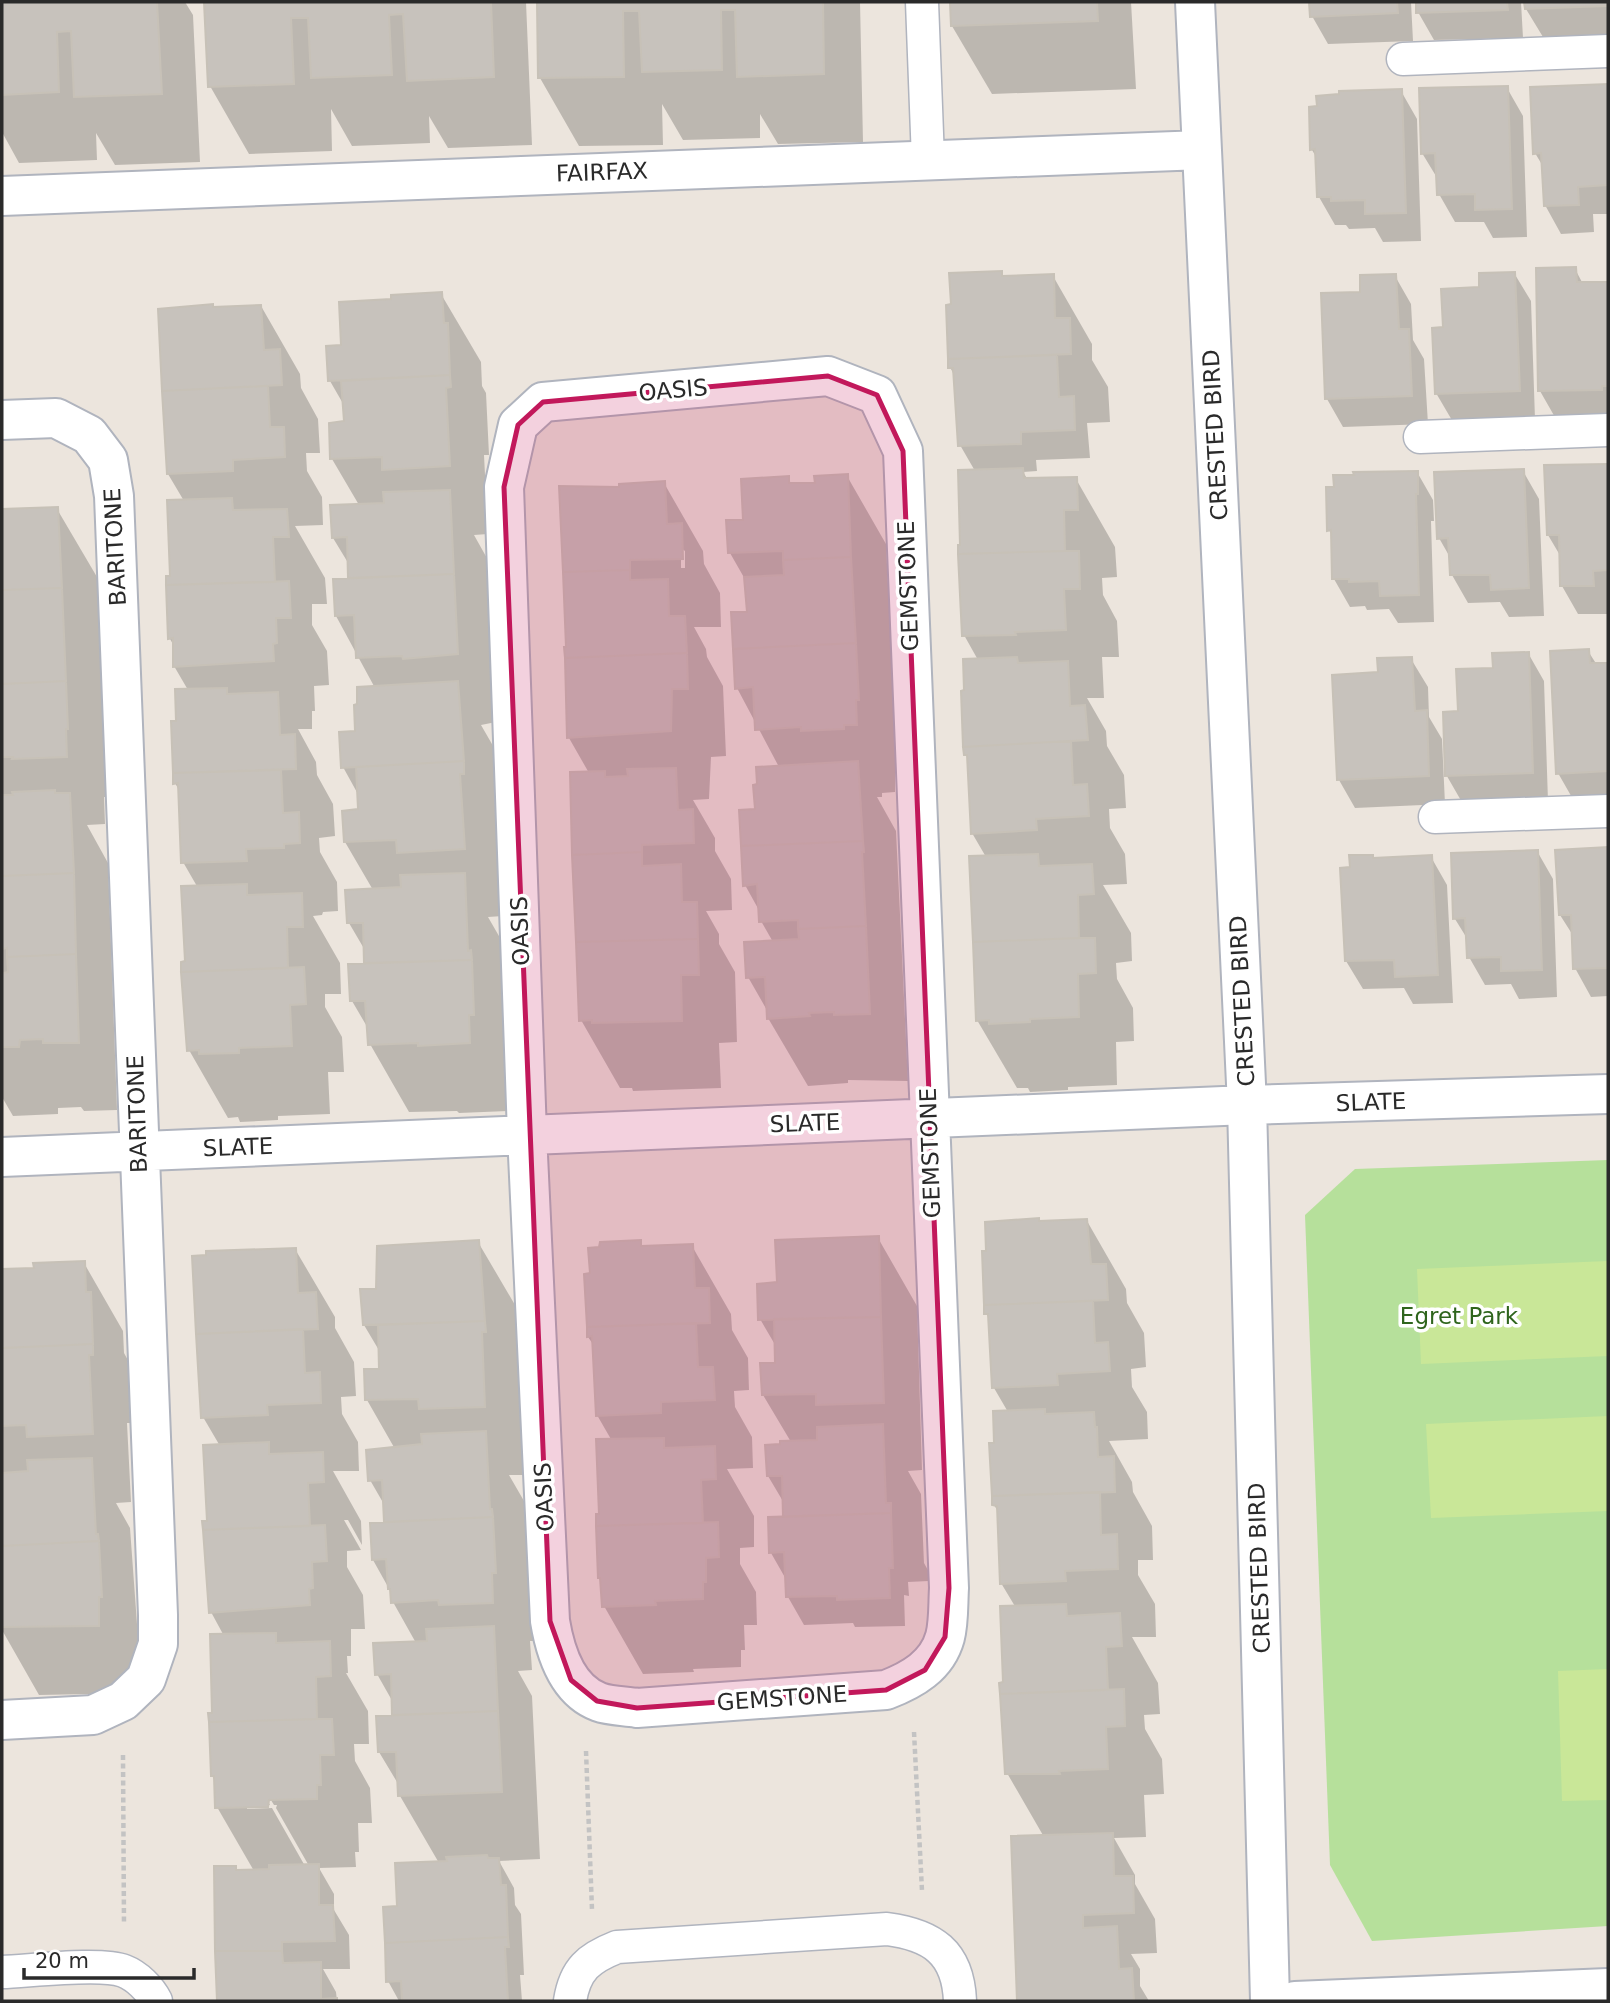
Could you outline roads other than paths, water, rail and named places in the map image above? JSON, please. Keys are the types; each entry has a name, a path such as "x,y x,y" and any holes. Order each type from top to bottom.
{"street":[{"name":"CRESTED BIRD","path":"1195,2 1247,1105 1270,2001"},
{"name":"FAIRFAX","path":"2,195 1202,150"},
{"name":"GEMSTONE","path":"637,1709 887,1690 925,1670 945,1637 949,1588 903,451 877,395 828,376"},
{"name":"OASIS","path":"637,1709 597,1702 571,1680 554,1643 550,1621 527,1134 505,487 518,425 543,402 828,376"},
{"name":"BARITONE","path":"2,420 56,418 89,435 108,460 114,496 158,1644 146,1679 123,1702 93,1715 2,1720"},
{"name":"SLATE","path":"2,1157 1247,1105 1608,1094"},
{"path":"1295,2001 1608,1988"}],"lane":[{"path":"922,2 928,160"},
{"path":"1403,59 1608,51"},
{"path":"1420,437 1608,430"},
{"path":"1435,817 1608,811"},
{"path":"570,2001 583,1967 594,1956 617,1947 887,1929 925,1937 938,1945 949,1958 960,2001"},
{"path":"2,1972 102,1967 124,1971 144,1984 156,2001"}],"park label":[{"name":"Egret Park","path":"1459,1316"}]}
